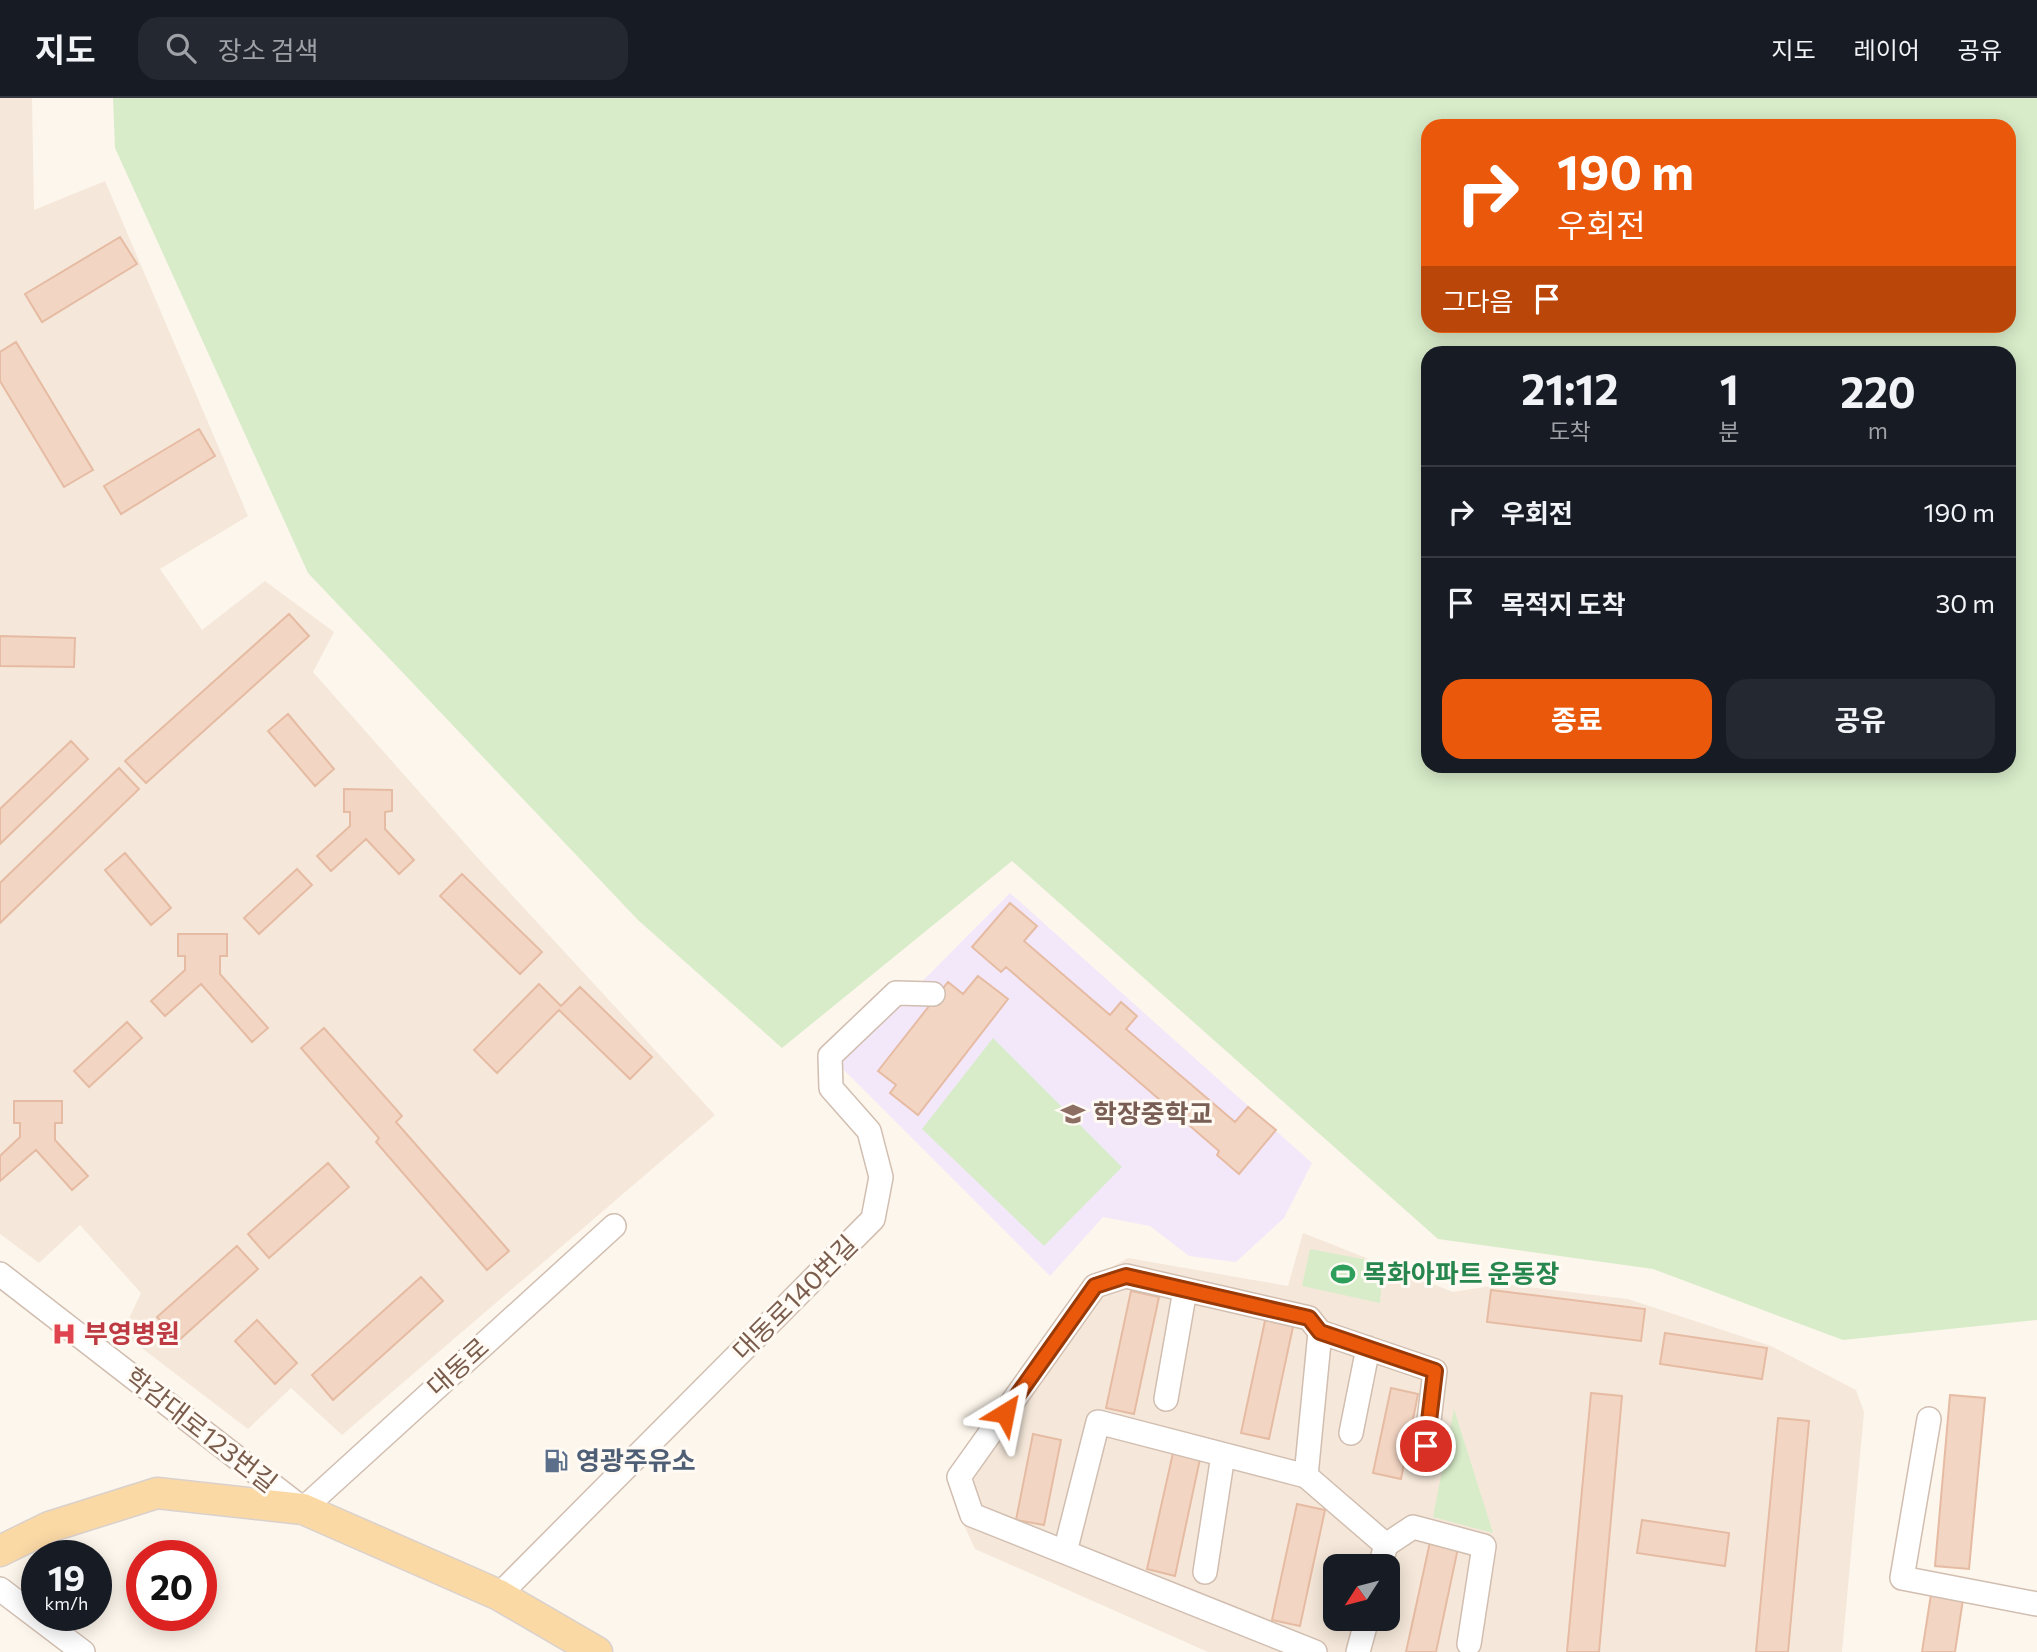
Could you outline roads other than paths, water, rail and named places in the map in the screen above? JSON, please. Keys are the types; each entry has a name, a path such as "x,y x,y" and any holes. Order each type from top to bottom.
{"main road":[{"path":"0,1551 49,1527 157,1493 303,1509 499,1595 597,1652"}],"street":[{"name":"대동로140번길","path":"499,1595 873,1219 881,1177 869,1131 831,1088 830,1056 896,993 933,994"},
{"name":"대동로","path":"303,1509 614,1226"},
{"name":"학감대로123번길","path":"0,1274 303,1509"},
{"path":"1315,1652 972,1515 959,1477 1095,1286 1126,1276 1309,1318 1320,1332 1435,1371 1426,1446"},
{"path":"1166,1399 1185,1290"},
{"path":"1306,1476 1320,1332"},
{"path":"1351,1433 1368,1348"},
{"path":"1929,1419 1902,1578 2037,1604"},
{"path":"1065,1552 1098,1422 1306,1476 1381,1554"},
{"path":"1205,1573 1223,1455"},
{"path":"1385,1554 1413,1527 1484,1546 1469,1644"},
{"path":"0,1589 83,1652"},
{"path":"1359,1652 1364,1631"}],"place":[{"name":"학장중학교","path":"1073,1114"},
{"name":"목화아파트 운동장","path":"1343,1274"},
{"name":"부영병원","path":"64,1334"},
{"name":"영광주유소","path":"556,1461"}]}
